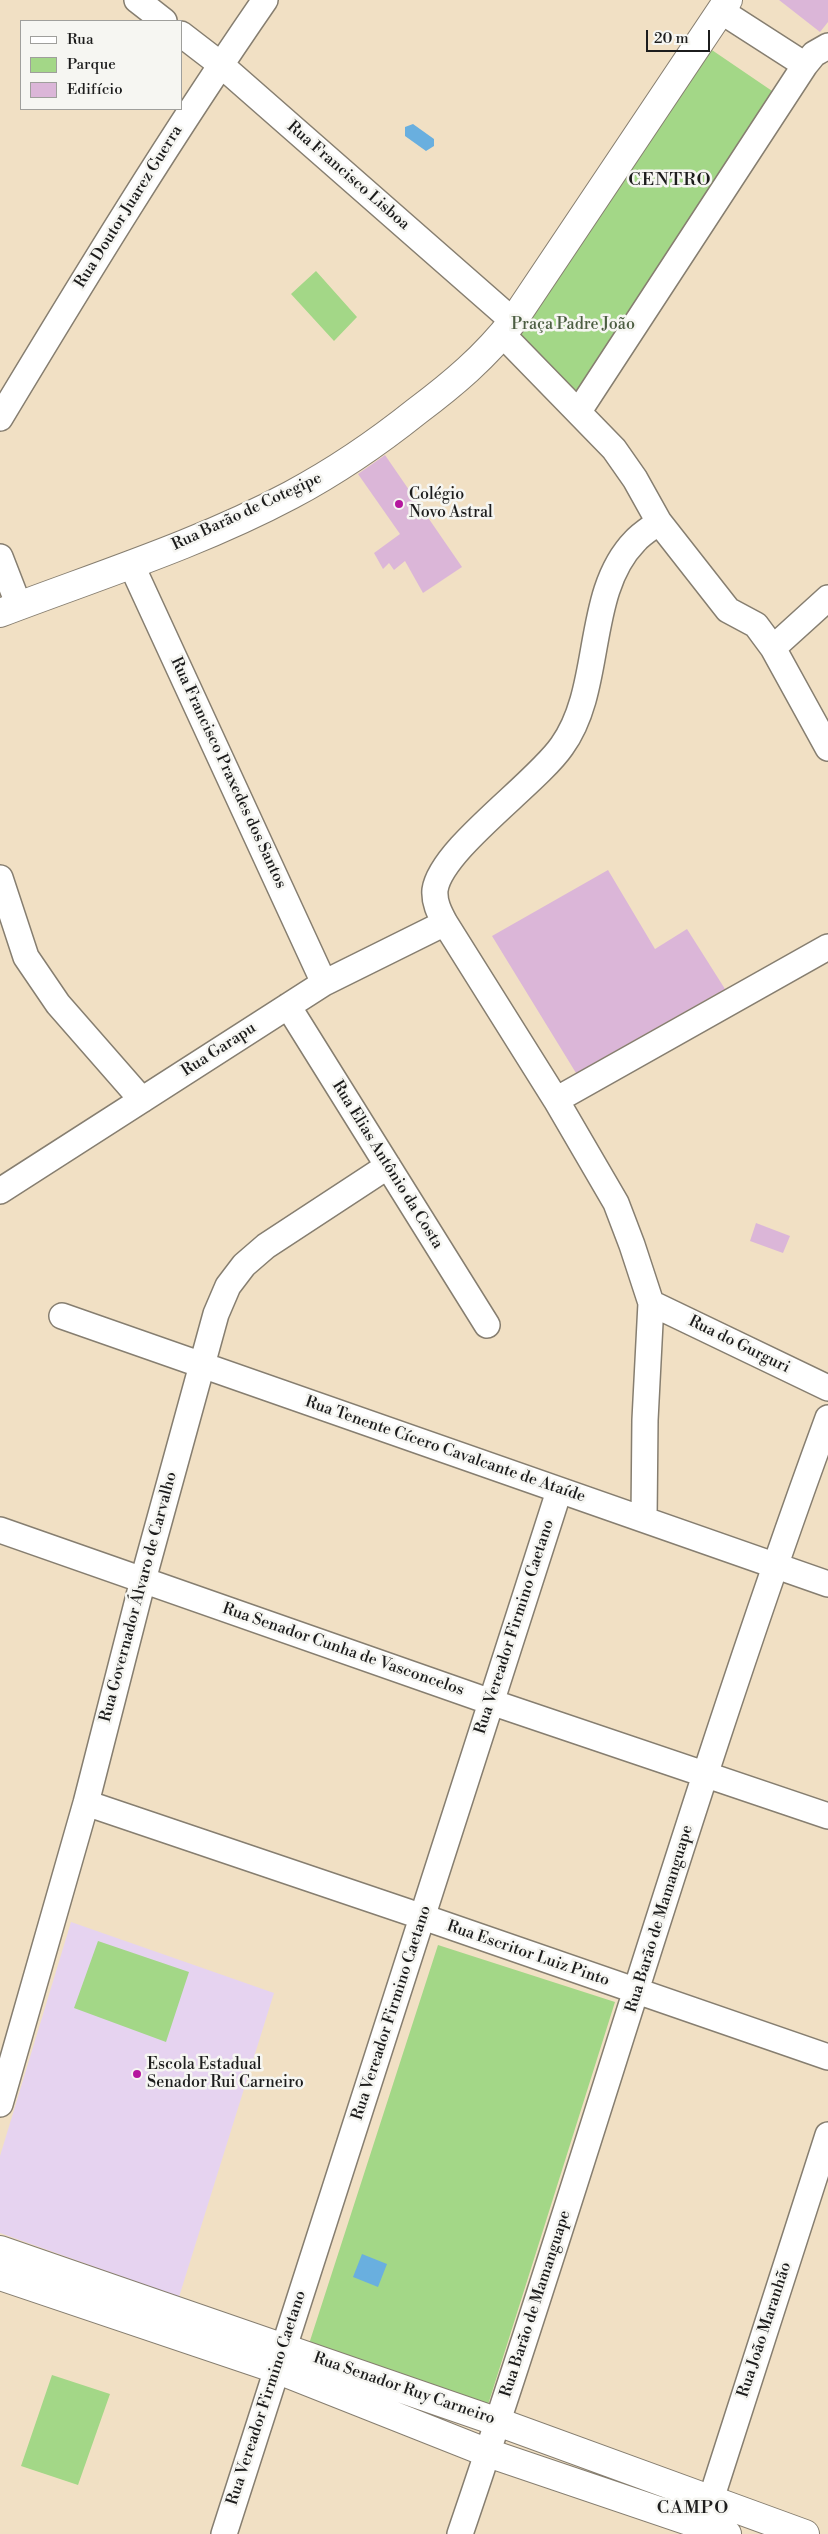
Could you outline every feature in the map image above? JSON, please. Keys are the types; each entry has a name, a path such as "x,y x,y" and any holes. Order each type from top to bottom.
{"street":[{"path":"137,0 163,20"},
{"name":"Rua Doutor Juarez Guerra","path":"0,418 103,246 220,64 265,0"},
{"path":"725,5 805,65"},
{"name":"Rua Barão de Cotegipe","path":"10,609 131,564 226,525 290,495 381,440 466,374 508,328 725,5"},
{"name":"Rua Francisco Lisboa","path":"182,35 220,64 508,328 578,412 614,450 635,479 659,522 728,610 756,625 773,648 828,748"},
{"path":"578,412 805,65 814,54 828,46"},
{"path":"644,1519 645,1420 651,1303 632,1245 616,1204 556,1100 445,923 436,899 436,889 447,866 476,832 550,764 566,741 578,717 585,694 612,577 635,540 659,522"},
{"path":"0,557 10,609"},
{"name":"Rua Francisco Praxedes dos Santos","path":"131,564 324,983"},
{"path":"773,648 828,598"},
{"path":"0,878 26,957 58,1004 142,1100"},
{"name":"Rua Garapu","path":"0,1192 324,983 445,923"},
{"path":"556,1100 828,947"},
{"name":"Rua Elias Antônio da Costa","path":"288,1006 487,1325"},
{"name":"Rua Governador Álvaro de Carvalho","path":"0,2104 86,1803 143,1580 216,1314 228,1286 244,1265 266,1246 388,1166"},
{"name":"Rua do Gurguri","path":"651,1303 828,1388"},
{"name":"Rua Tenente Cícero Cavalcante de Ataíde","path":"62,1316 828,1584"},
{"name":"Rua Barão de Mamanguape","path":"460,2534 498,2422 705,1773 774,1564 828,1418"},
{"name":"Rua Vereador Firmino Caetano","path":"224,2534 559,1491"},
{"name":"Rua Senador Cunha de Vasconcelos","path":"0,1530 491,1702 828,1816"},
{"name":"Rua Escritor Luiz Pinto","path":"86,1803 828,2057"},
{"name":"Rua João Maranhão","path":"710,2524 828,2135"},
{"name":"Rua Senador Ruy Carneiro","path":"0,2250 153,2315 280,2359 498,2422 710,2524"},
{"name":"Rua Senador Ruy Carneiro","path":"0,2276 153,2315"},
{"name":"Rua Senador Ruy Carneiro","path":"280,2359 488,2453 710,2524 805,2534"}],"shaded area":[{"name":"Escola Estadual Senador Rui Carneiro","path":"71,1922 274,1993 179,2297 0,2233 0,2156"}],"green space":[{"name":"Praça Padre João","path":"706,46 778,95 580,394 513,335"},
{"path":"316,271 357,317 334,341 291,294"},
{"path":"98,1941 189,1972 166,2042 74,2008"},
{"path":"438,1945 615,2002 487,2408 308,2347"},
{"path":"52,2375 110,2394 78,2485 21,2466"}],"water":[{"path":"413,124 434,139 434,146 426,151 405,136 405,127"},
{"path":"362,2254 387,2264 378,2287 353,2277"}],"building":[{"path":"779,0 828,0 828,22 820,32"},
{"name":"Colégio Novo Astral","path":"385,455 462,567 423,593 405,561 394,570 389,563 383,569 374,553 400,534 358,474"},
{"path":"608,870 655,949 687,929 725,989 576,1073 492,936"},
{"path":"756,1223 790,1236 783,1253 750,1241"}],"place":[{"name":"Colégio Novo Astral","path":"399,504"},
{"name":"Escola Estadual Senador Rui Carneiro","path":"137,2074"}],"district":[{"name":"CENTRO","path":"670,181"},
{"name":"CAMPO","path":"693,2509"}]}
